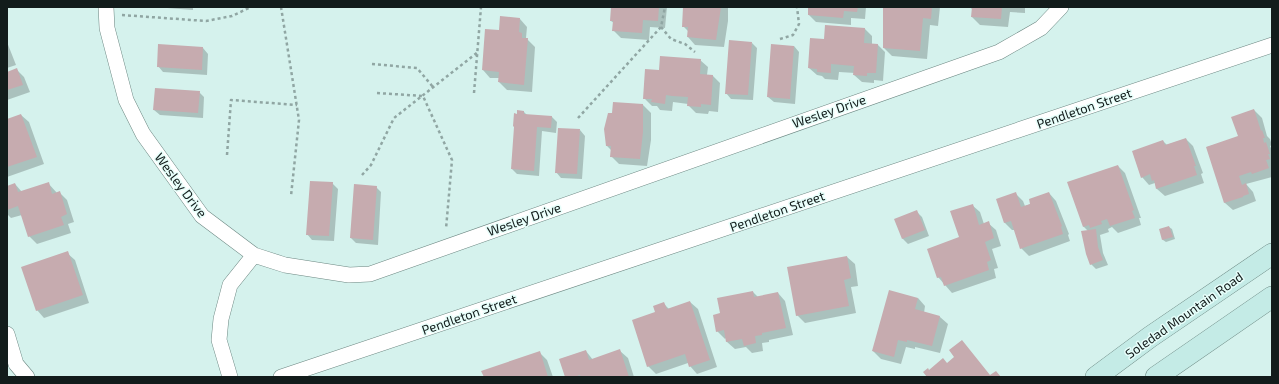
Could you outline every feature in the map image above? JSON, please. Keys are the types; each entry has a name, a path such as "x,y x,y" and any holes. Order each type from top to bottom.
{"main road":[{"name":"Soledad Mountain Road","path":"1096,377 1150,337 1272,254"},
{"path":"1156,377 1272,297"}],"street":[{"name":"Wesley Drive","path":"106,10 107,28 126,100 143,134 202,216 254,255 284,265 348,275 370,274 999,52 1040,28 1061,7"},
{"name":"Pendleton Street","path":"281,377 1272,45"},
{"path":"230,377 220,340 221,319 230,286 254,255"},
{"path":"7,334 11,358 27,377"}],"path":[{"path":"106,10 206,21 232,16 251,7"},
{"path":"281,7 299,120 291,196"},
{"path":"474,93 482,7"},
{"path":"578,118 662,27 665,7"},
{"path":"780,39 793,35 799,24 797,7"},
{"path":"662,27 671,39 685,44 695,52"},
{"path":"362,175 371,165 394,118 478,52"},
{"path":"372,64 417,68 433,87"},
{"path":"377,93 423,96"},
{"path":"423,96 452,160 444,247"},
{"path":"227,156 231,100 297,105"}],"building":[{"path":"611,7 659,7 658,21 643,20 642,33 612,31 613,21 610,21"},
{"path":"683,7 721,7 716,40 687,37 688,27 682,27"},
{"path":"808,7 858,7 857,12 844,11 843,18 808,15"},
{"path":"883,7 932,7 931,19 923,18 920,51 883,48"},
{"path":"972,7 1002,7 1001,19 971,17"},
{"path":"500,16 520,18 519,32 522,33 522,38 528,38 524,85 498,82 499,72 482,70 485,29 499,30"},
{"path":"825,25 865,28 864,43 878,44 876,73 867,73 867,76 853,75 854,66 831,64 831,73 817,72 817,69 808,68 810,38 824,39"},
{"path":"729,40 752,42 748,95 725,94"},
{"path":"158,44 203,47 202,70 157,67"},
{"path":"771,44 794,46 790,99 767,97"},
{"path":"660,56 701,59 700,74 713,75 711,105 701,104 701,107 687,106 688,97 666,95 665,104 651,102 652,99 643,99 645,69 659,70"},
{"path":"17,68 23,85 7,90 7,72"},
{"path":"155,88 200,91 198,113 153,110"},
{"path":"613,102 643,104 643,132 640,159 610,157 611,146 606,146 604,129 608,113 612,113"},
{"path":"1254,109 1261,131 1262,130 1265,138 1263,138 1264,143 1266,142 1270,154 1268,154 1270,159 1266,160 1269,168 1252,174 1251,172 1239,176 1242,185 1246,183 1249,194 1224,203 1206,147 1238,136 1231,117"},
{"path":"517,110 524,111 524,114 552,116 551,128 537,127 534,171 511,169 514,113 517,114"},
{"path":"21,114 37,157 7,167 7,119"},
{"path":"558,128 580,129 577,174 555,173"},
{"path":"1186,138 1196,166 1194,166 1197,175 1156,189 1154,180 1152,181 1150,174 1141,178 1132,151 1163,140 1165,145"},
{"path":"1118,165 1134,210 1132,211 1135,218 1110,226 1107,219 1101,221 1102,224 1090,228 1089,225 1083,227 1067,182"},
{"path":"310,181 333,182 329,236 306,235"},
{"path":"49,182 52,194 60,191 67,214 61,217 64,225 28,237 18,206 7,210 7,186 15,183 18,192"},
{"path":"354,184 377,186 373,240 350,238"},
{"path":"1016,192 1021,207 1030,204 1029,199 1049,192 1062,226 1063,234 1020,249 1011,221 1004,223 996,199"},
{"path":"973,204 979,225 989,221 994,238 985,242 991,260 987,262 989,270 944,286 941,277 937,278 927,249 959,237 950,211"},
{"path":"917,210 925,230 902,239 894,219"},
{"path":"1169,226 1173,237 1162,240 1159,229"},
{"path":"1096,229 1098,247 1103,260 1090,265 1081,231"},
{"path":"68,251 83,295 36,311 21,267"},
{"path":"847,256 851,278 844,280 849,306 796,316 787,267"},
{"path":"889,290 918,298 915,309 940,316 932,346 907,340 907,342 898,340 894,357 872,351"},
{"path":"753,291 754,297 778,292 786,328 755,336 756,343 744,346 742,339 726,342 724,330 716,332 713,315 720,313 717,298"},
{"path":"690,301 710,360 689,367 685,354 647,367 632,320 655,312 653,306 664,302 667,309"},
{"path":"962,340 990,375 996,371 1001,377 927,377 923,372 928,368 929,370 943,358 947,363 954,357 949,350"},
{"path":"620,349 629,377 581,377 580,375 565,377 559,359 586,350 589,360"},
{"path":"540,351 548,377 484,377 481,371"}]}
